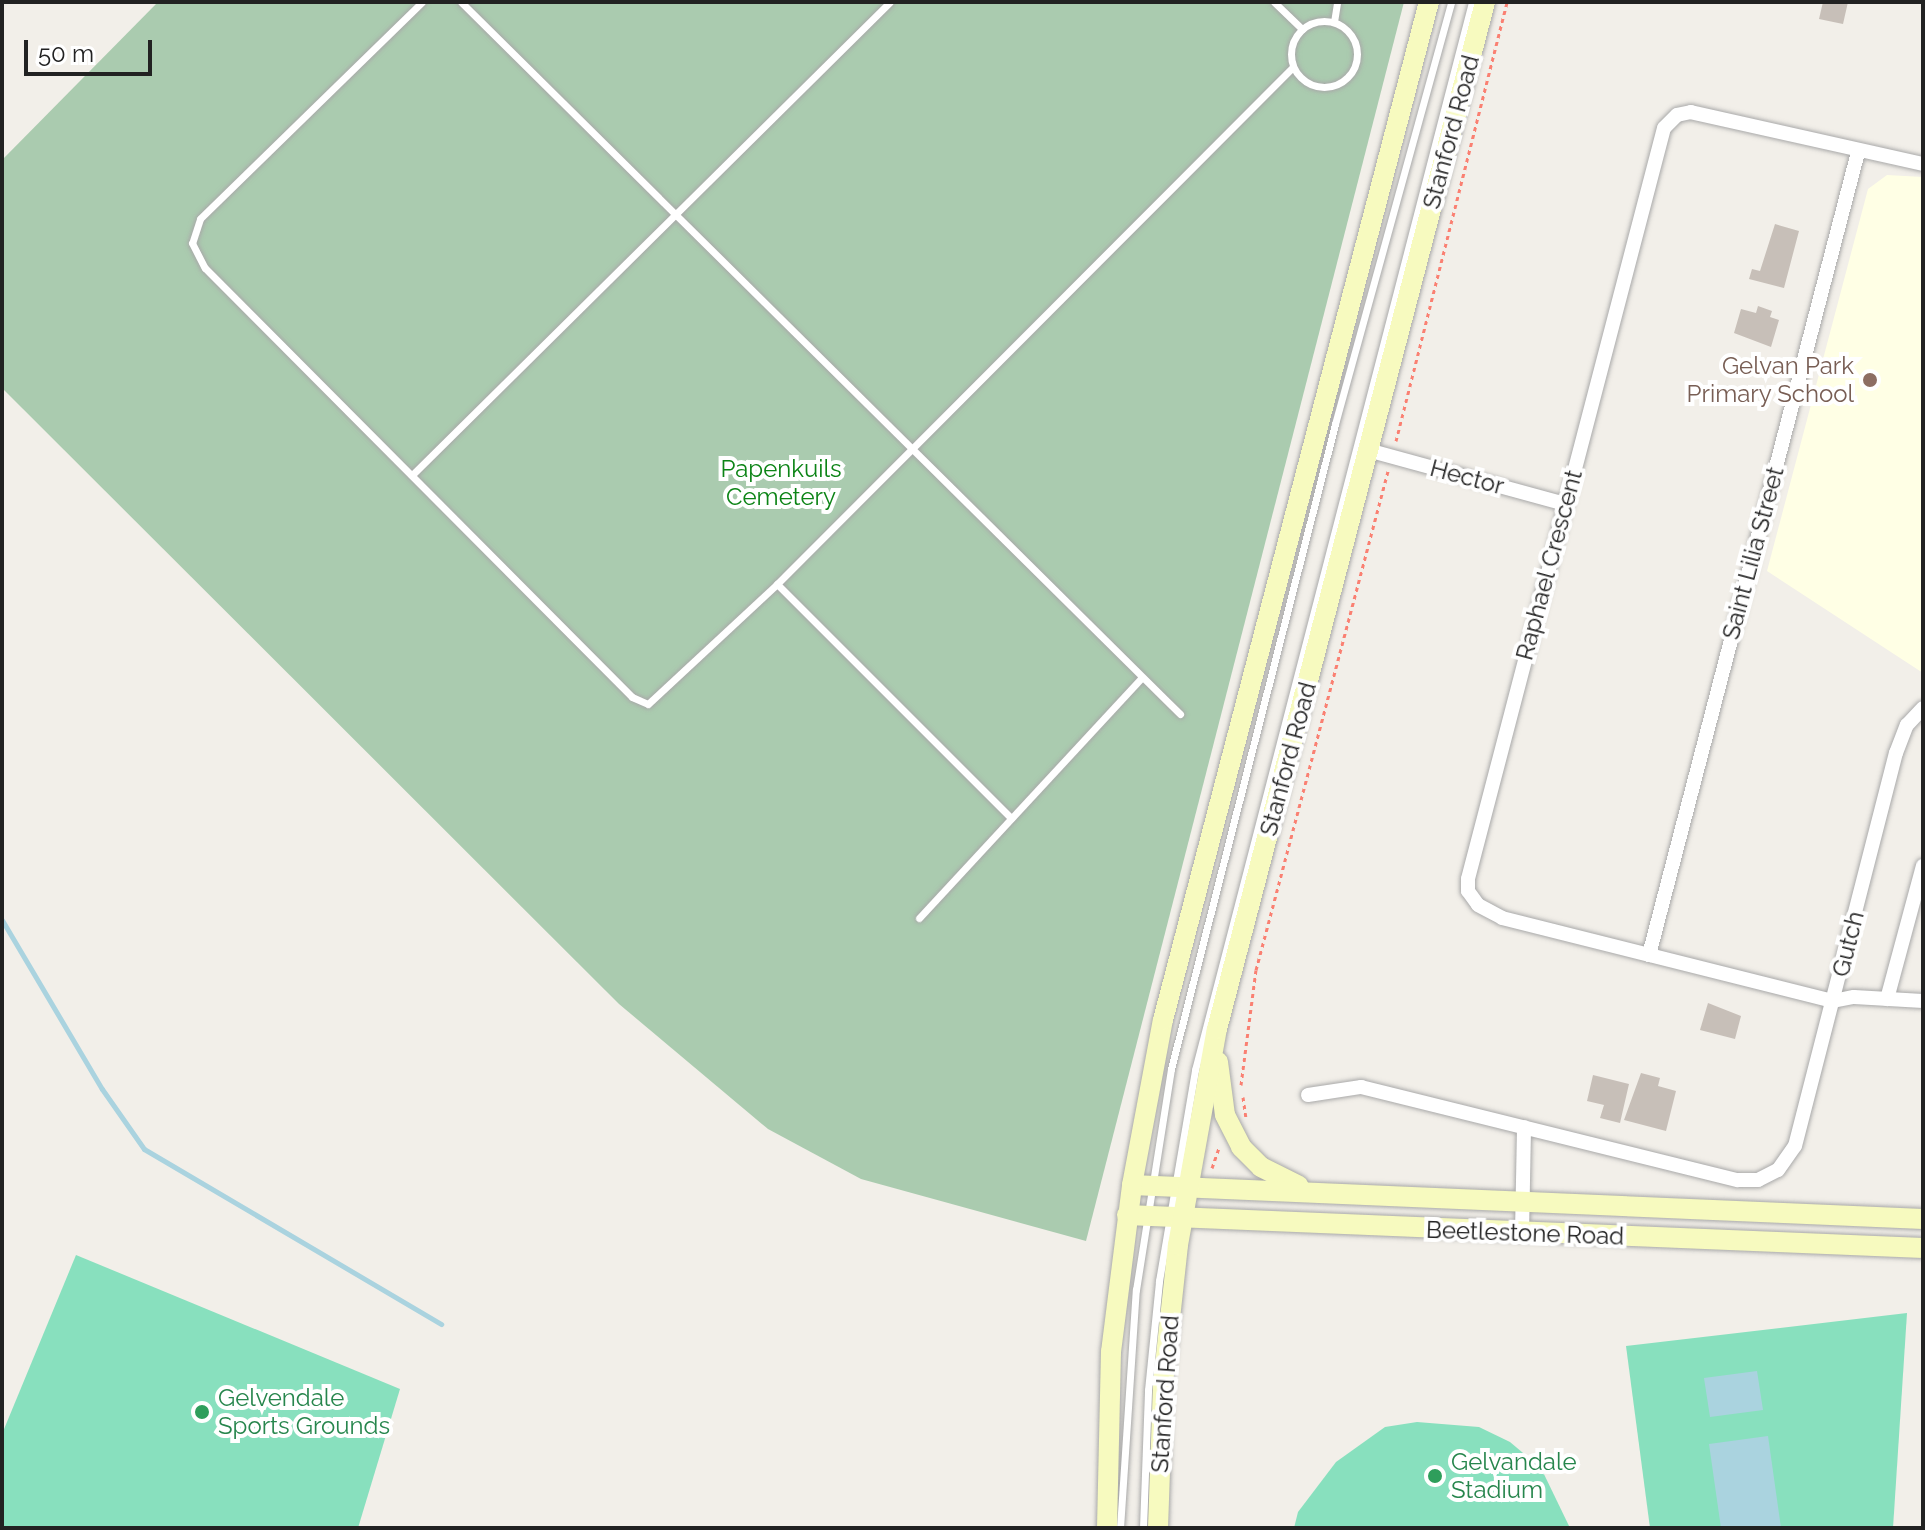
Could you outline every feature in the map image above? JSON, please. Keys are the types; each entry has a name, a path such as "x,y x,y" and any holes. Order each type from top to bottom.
{"main road":[{"name":"Stanford Road","path":"1107,1528 1108,1393 1156,1217 1170,991 1429,2"},
{"name":"Stanford Road","path":"1158,1528 1163,1383 1156,1217 1160,1187 1217,1029 1485,2"},
{"path":"1217,1029 1221,1093 1233,1134 1261,1167 1306,1189"},
{"name":"Beetlestone Road","path":"1160,1187 1306,1189 1923,1219"},
{"name":"Beetlestone Road","path":"1156,1217 1923,1248"}],"street":[{"name":"Raphael Crescent","path":"1923,164 1858,152 1691,112 1671,120 1660,139 1470,862 1468,891 1484,911 1502,918 1833,1001 1923,1001"},
{"name":"Saint Lilia Street","path":"1649,955 1858,152"},
{"name":"Hector","path":"1368,450 1565,504"},
{"name":"Gutch","path":"1524,1127 1738,1180 1768,1176 1785,1163 1795,1146 1896,753 1907,725 1923,708"},
{"path":"1887,999 1923,866"},
{"path":"1308,1095 1361,1087 1524,1127 1522,1233"}],"lane":[{"path":"422,2 200,219 192,237 205,268 640,703 657,700 777,584 1293,67"},
{"path":"461,2 678,211 1180,714"},
{"path":"412,475 890,2"},
{"path":"1274,2 1302,29"},
{"path":"1334,22 1337,2"},
{"path":"1160,1187 1197,958 1451,2"},
{"path":"1160,1187 1472,2"},
{"path":"1334,22 1356,43 1356,64 1345,81 1316,87 1293,67 1291,47 1302,29 1334,22"},
{"path":"777,584 1011,818"},
{"path":"919,918 1142,677"},
{"path":"1120,1528 1127,1395 1156,1217"},
{"path":"1143,1528 1156,1217"}],"path":[{"path":"1233,1134 1249,1114 1241,1090 1256,970 1392,457 1507,2"}],"shaded area":[{"name":"Gelvan Park Primary School","path":"1887,175 1923,177 1923,673 1767,571 1868,189"}],"green space":[{"name":"Papenkuils Cemetery","path":"158,2 1404,2 1086,1241 861,1179 768,1129 619,1004 2,388 2,160"},
{"name":"Gelvendale Sports Grounds","path":"76,1255 400,1389 358,1528 2,1528 2,1434"},
{"path":"1907,1313 1893,1528 1650,1528 1626,1346"},
{"name":"Gelvandale Stadium","path":"1417,1422 1479,1427 1510,1442 1541,1468 1570,1528 1294,1528 1298,1512 1336,1462 1385,1427"}],"water":[{"path":"1757,1371 1763,1410 1710,1417 1704,1378"},
{"path":"1768,1436 1781,1528 1721,1528 1709,1444"}],"building":[{"path":"1823,2 1848,2 1843,24 1819,19"},
{"path":"1775,224 1799,231 1784,288 1749,279 1752,269 1760,271"},
{"path":"1758,306 1772,311 1770,317 1779,320 1771,347 1734,333 1741,309 1756,313"},
{"path":"1708,1003 1741,1016 1735,1039 1700,1030"},
{"path":"1641,1073 1660,1078 1658,1086 1676,1091 1666,1131 1624,1120"},
{"path":"1593,1075 1629,1084 1620,1123 1600,1118 1604,1105 1587,1101"}],"waterway":[{"path":"2,920 102,1089 144,1149 441,1324"}],"place":[{"name":"Gelvan Park Primary School","path":"1870,380"},
{"name":"Gelvendale Sports Grounds","path":"202,1412"},
{"name":"Gelvandale Stadium","path":"1435,1476"}]}
